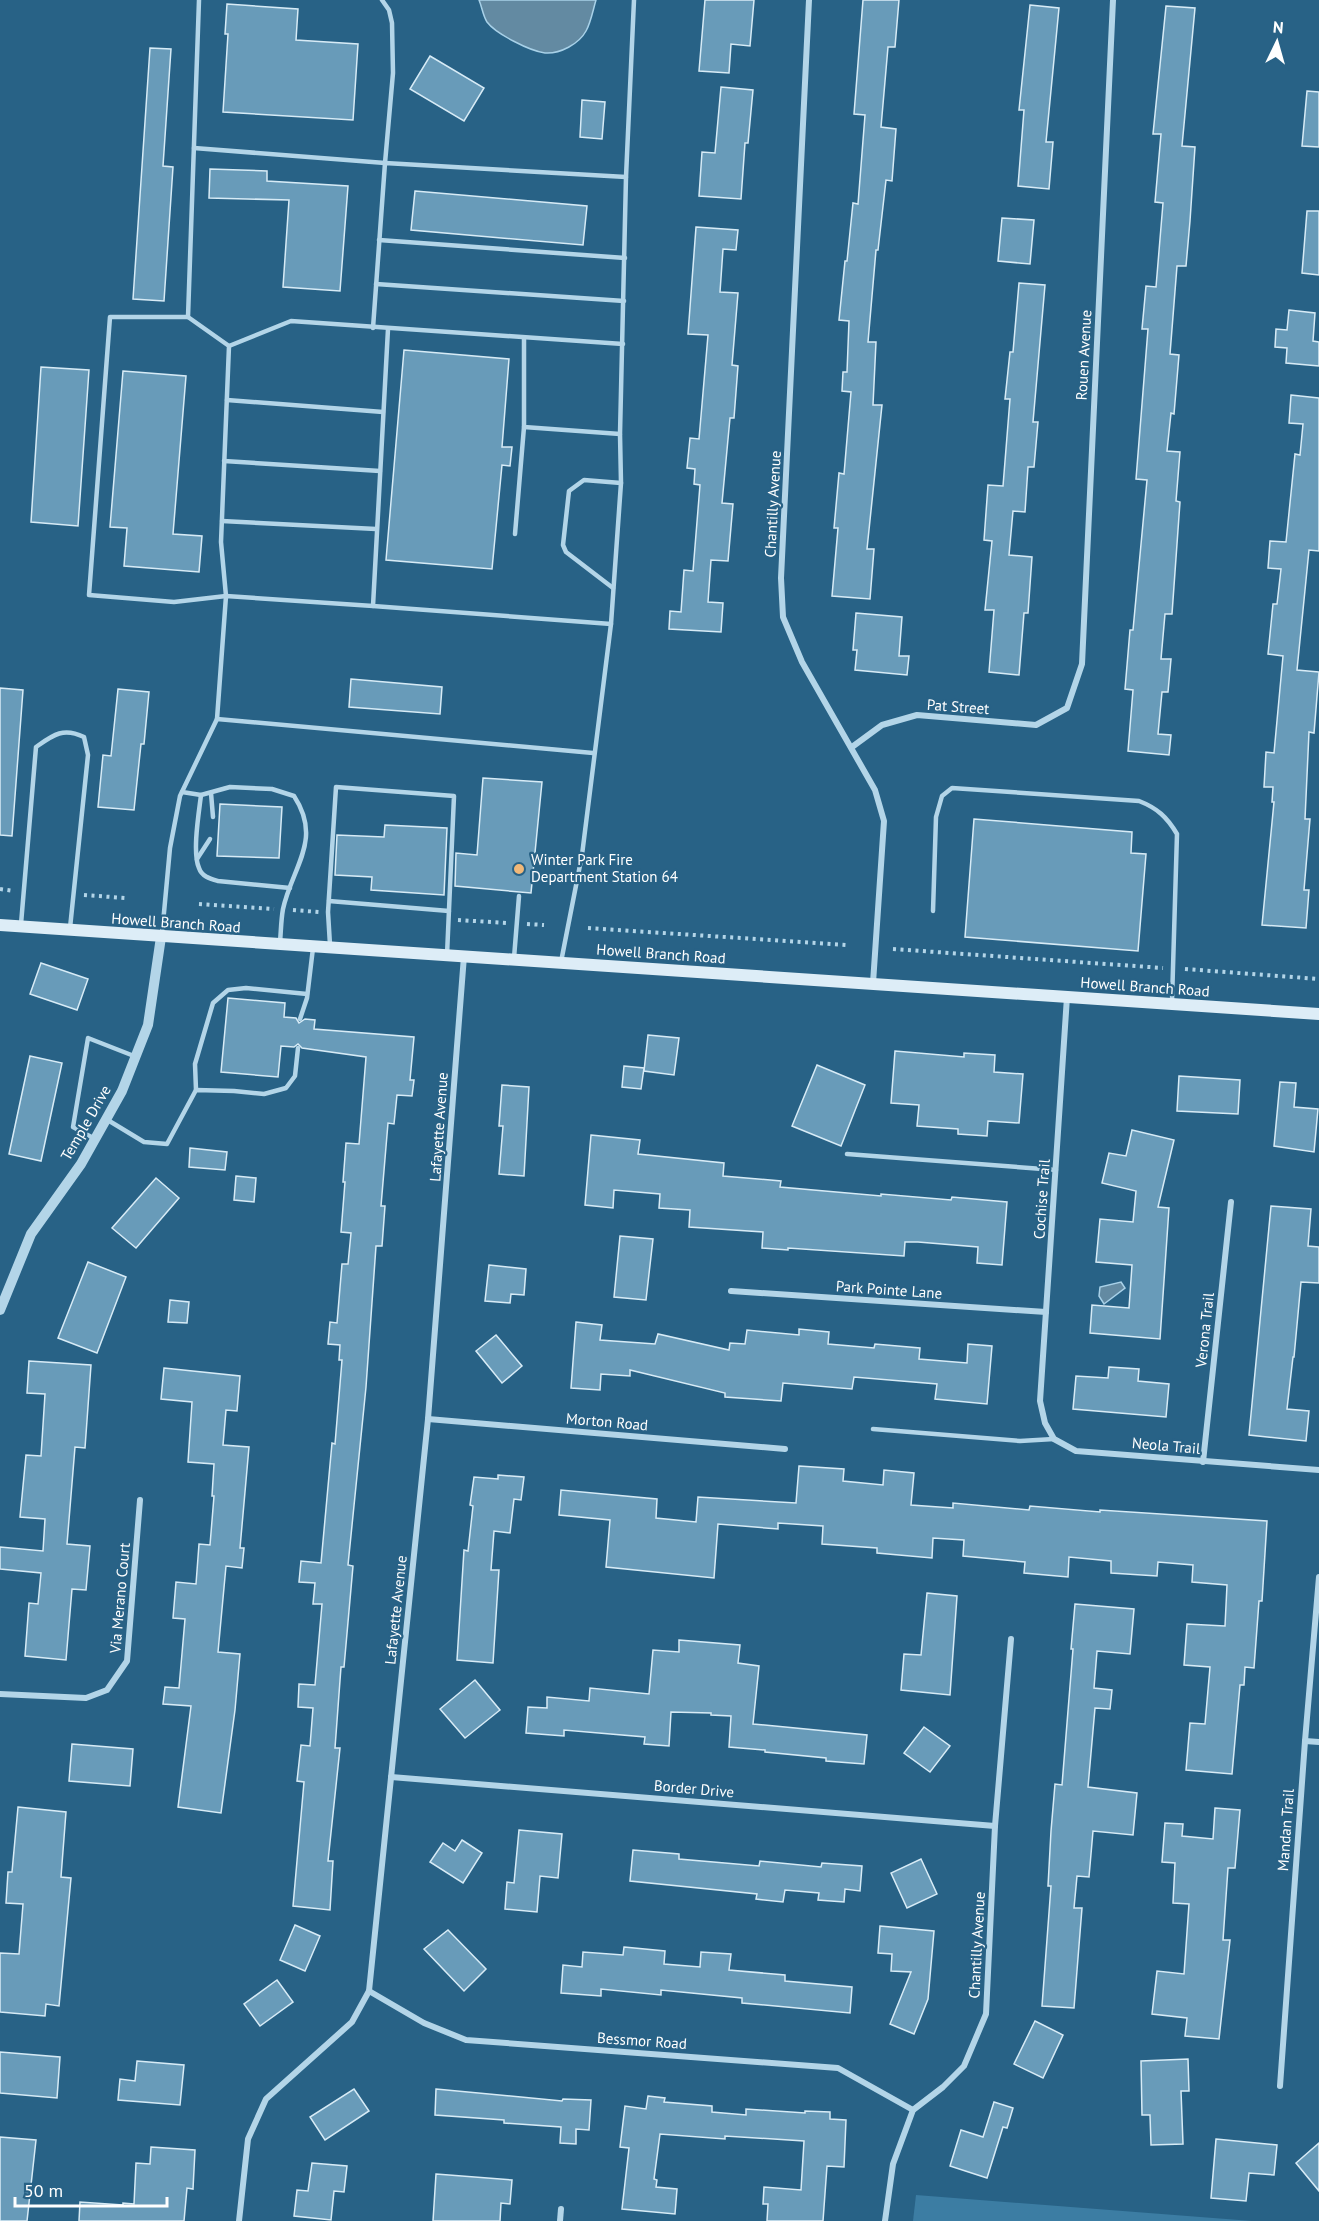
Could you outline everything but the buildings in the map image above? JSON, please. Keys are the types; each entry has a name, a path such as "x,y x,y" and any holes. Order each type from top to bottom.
{"main road":[{"name":"Howell Branch Road","path":"0,925 1319,1014"}],"street":[{"name":"Chantilly Avenue","path":"809,0 781,578 783,617 802,662 875,790 884,821 873,984"},
{"name":"Rouen Avenue","path":"1067,708 1082,664 1113,0"},
{"name":"Pat Street","path":"852,747 882,725 917,716 1036,724 1067,708"},
{"name":"Temple Drive","path":"0,1310 31,1234 81,1164 122,1091 137,1057 148,1025 162,937"},
{"name":"Lafayette Avenue","path":"239,2221 248,2139 266,2099 352,2022 369,1991 428,1419 464,955"},
{"name":"Cochise Trail","path":"1054,1439 1045,1423 1040,1401 1067,997"},
{"name":"Verona Trail","path":"1203,1462 1231,1202"},
{"name":"Park Pointe Lane","path":"730,1291 1046,1312"},
{"name":"Morton Road","path":"428,1419 785,1449"},
{"name":"Neola Trail","path":"1054,1439 1076,1451 1319,1470"},
{"name":"Via Merano Court","path":"0,1694 86,1698 107,1690 127,1661 140,1500"},
{"name":"Mandan Trail","path":"1280,2086 1319,1577"},
{"name":"Chantilly Avenue","path":"913,2110 944,2087 964,2066 986,2014 995,1826 1011,1639"},
{"path":"1305,1741 1319,1742"},
{"name":"Border Drive","path":"391,1777 995,1826"},
{"name":"Bessmor Road","path":"369,1991 424,2023 466,2040 838,2068 913,2110"},
{"path":"885,2221 893,2164 913,2110"},
{"path":"560,2221 561,2209"}],"lane":[{"path":"188,317 199,0"},
{"path":"373,328 393,73 389,10 382,0"},
{"path":"561,962 582,855 611,624 621,483 620,434 626,177 634,0"},
{"path":"194,148 385,163 626,177"},
{"path":"379,240 625,258"},
{"path":"376,284 624,301"},
{"path":"229,346 188,317 110,318 89,595 174,602 226,596 611,624"},
{"path":"229,346 291,321 623,344"},
{"path":"373,606 388,329"},
{"path":"515,534 524,427 525,339"},
{"path":"162,937 170,848 182,792 217,718 226,596 221,542 229,346"},
{"path":"227,400 383,412"},
{"path":"524,427 620,434"},
{"path":"224,461 380,471"},
{"path":"613,588 566,552 563,545 568,491 584,480 621,483"},
{"path":"222,520 376,529"},
{"path":"217,718 593,753"},
{"path":"21,927 36,747 55,734 73,731 84,737 88,755 69,930"},
{"path":"182,792 201,795 230,787 272,789 294,796 303,809 307,821 302,855 283,909 280,944"},
{"path":"331,947 329,901 336,788 454,796 447,955"},
{"path":"933,911 936,817 942,796 952,788 1139,801 1153,807 1169,820 1177,834 1172,1004"},
{"path":"211,794 213,817"},
{"path":"201,795 196,846 199,868 207,878 290,888"},
{"path":"197,859 210,839"},
{"path":"514,958 519,896"},
{"path":"329,901 449,911"},
{"path":"300,1019 307,994 314,946"},
{"path":"106,1119 144,1142 167,1144 196,1090 195,1064 213,1003 228,990 246,988 307,994"},
{"path":"95,1139 73,1127 88,1038 137,1057"},
{"path":"196,1090 264,1094 286,1088 295,1076 298,1048"},
{"path":"847,1154 1056,1170"},
{"path":"873,1429 1020,1441 1054,1439"}],"path":[{"path":"0,889 15,891"},
{"path":"84,895 125,898"},
{"path":"588,928 846,945"},
{"path":"893,949 1319,979"}],"shaded area":[{"path":"479,0 596,0 591,20 583,36 563,50 545,53 514,41 491,27"},
{"path":"1121,1282 1125,1288 1104,1304 1099,1296 1100,1287"},
{"path":"916,2195 1252,2221 913,2221"}],"place":[{"name":"Winter Park Fire Department Station 64","path":"519,869"}]}
